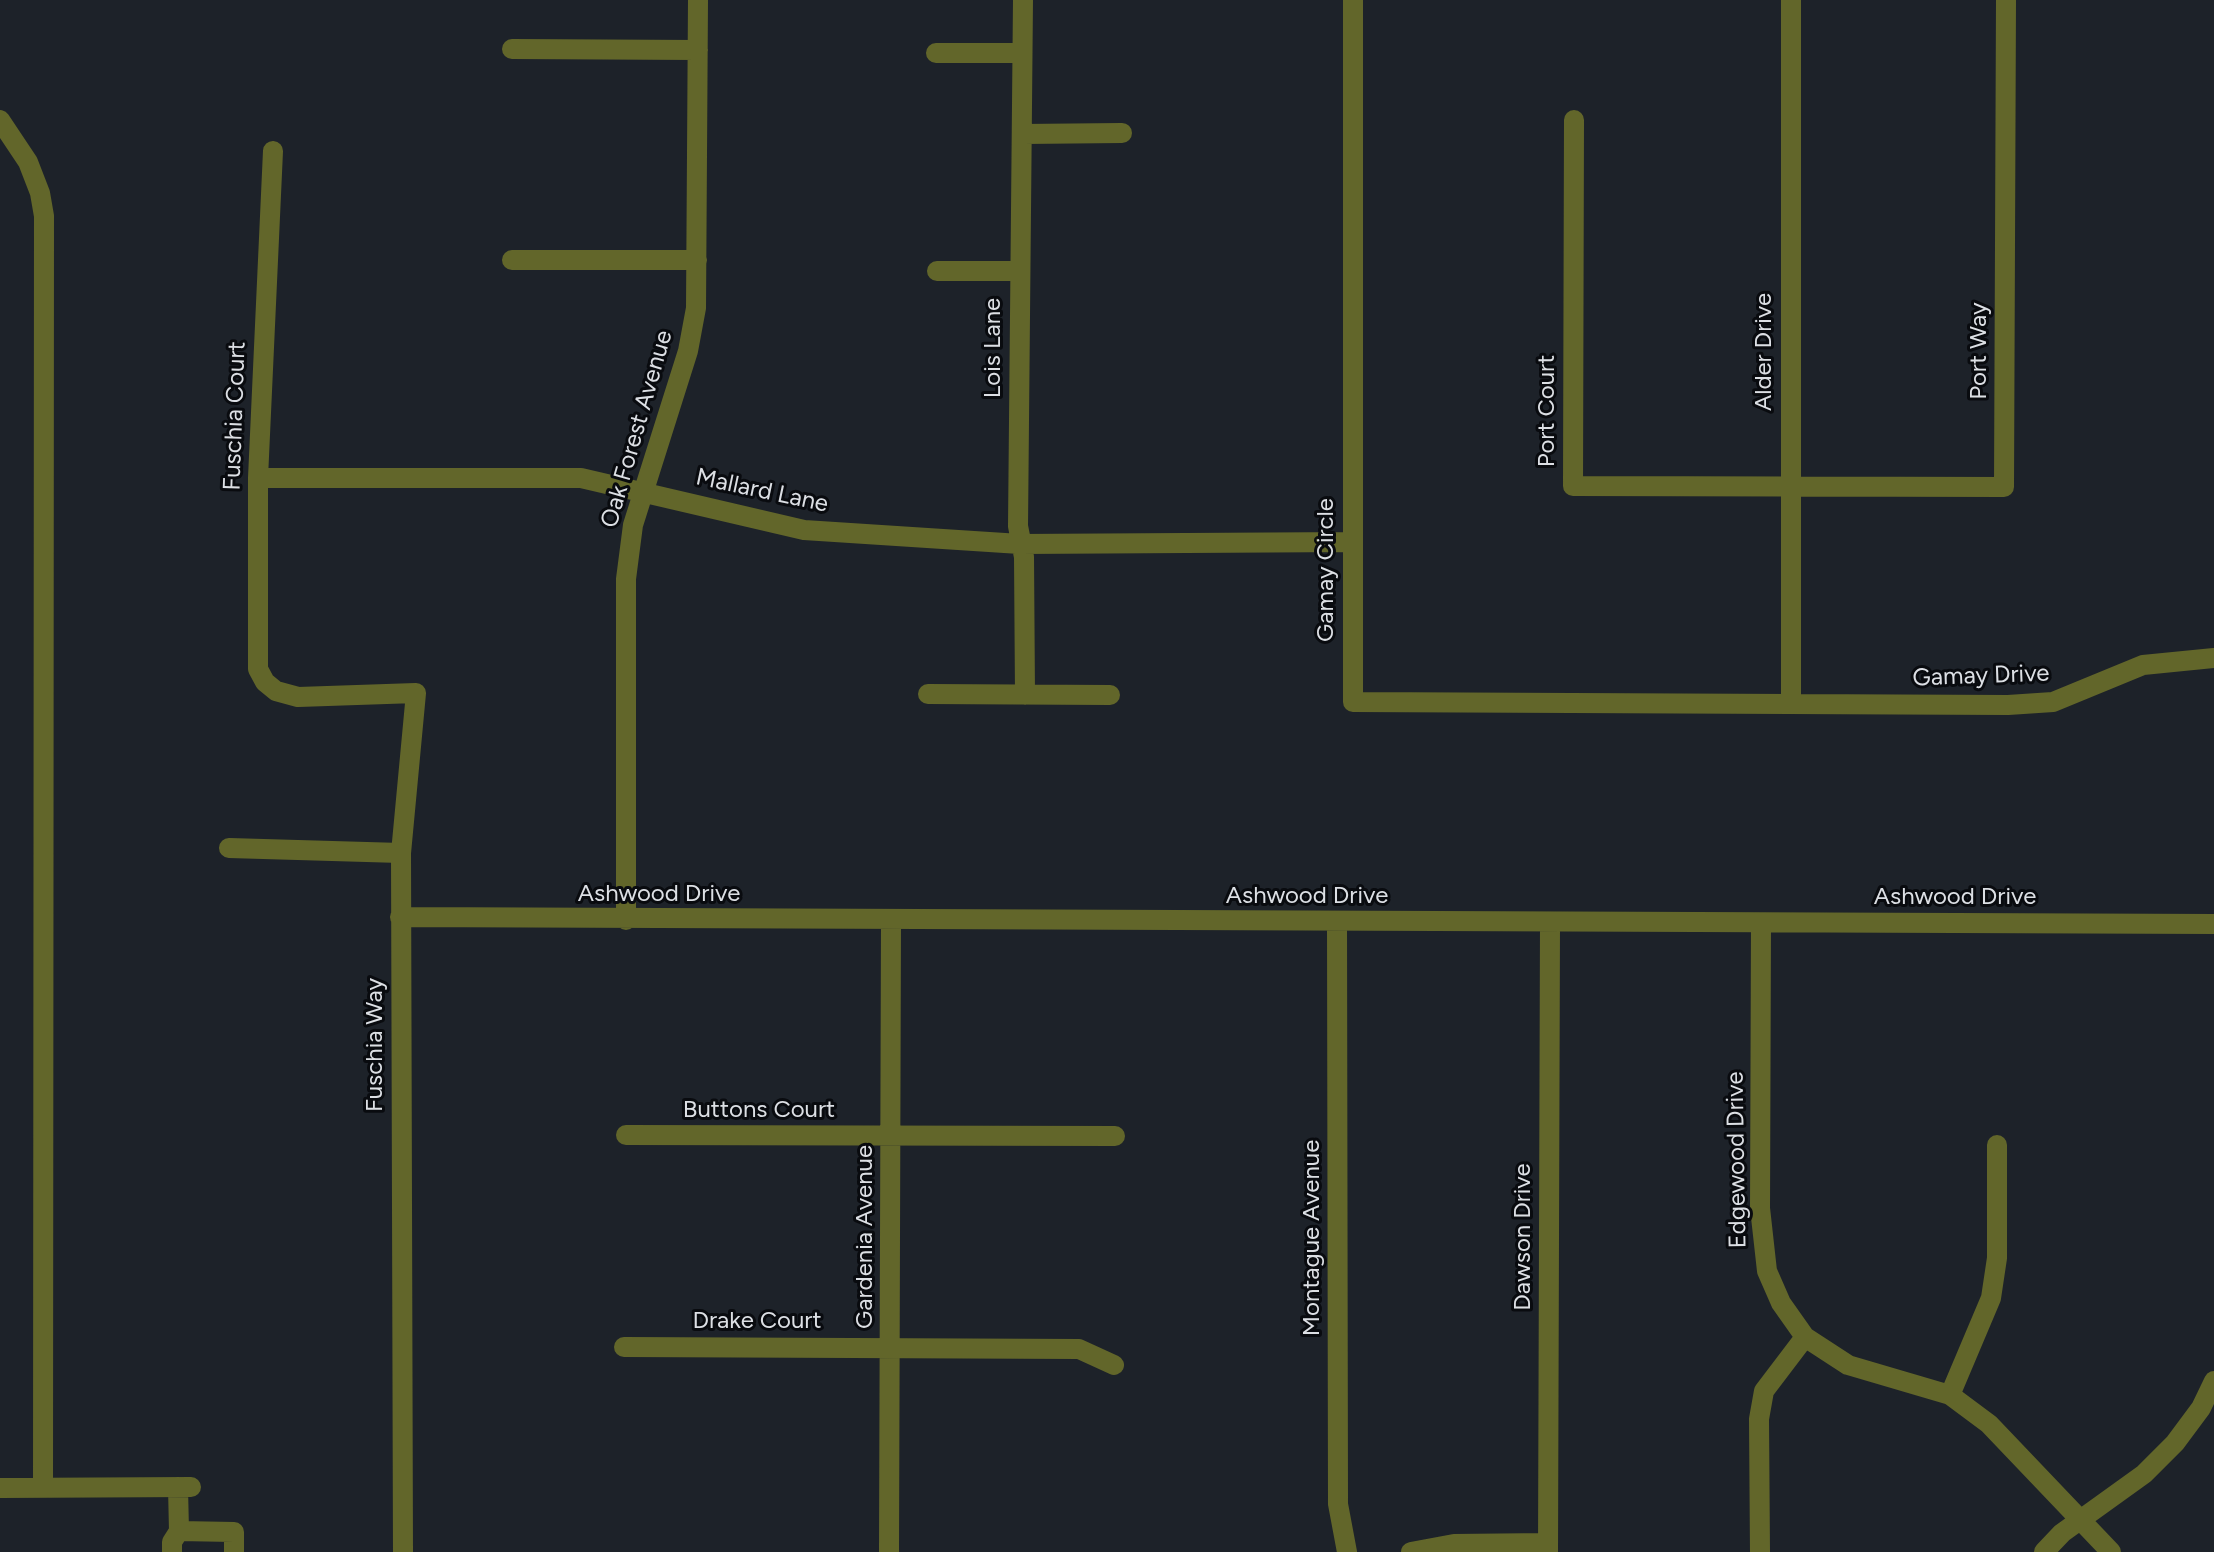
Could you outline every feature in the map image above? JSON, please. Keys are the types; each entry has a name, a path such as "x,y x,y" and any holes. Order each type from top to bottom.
{"street":[{"name":"Oak Forest Avenue","path":"626,920 626,579 633,525 693,329 697,260 698,0"},
{"name":"Lois Lane","path":"1023,0 1019,271 1020,544 1024,557 1025,695"},
{"name":"Gamay Circle","path":"1353,0 1353,702 1791,704"},
{"name":"Alder Drive","path":"1791,0 1791,704"},
{"name":"Port Way","path":"1790,487 2004,487 2006,0"},
{"path":"512,49 698,50"},
{"path":"936,53 1022,53"},
{"path":"0,120 28,162 40,193 44,216 43,1488"},
{"name":"Port Court","path":"1574,120 1573,486 1790,487"},
{"path":"1023,134 1122,133"},
{"name":"Fuschia Court","path":"265,682 258,669 258,478 273,151"},
{"path":"512,260 697,260"},
{"path":"937,271 1019,271"},
{"name":"Mallard Lane","path":"258,478 581,478 644,490 804,530 1020,544 1352,542"},
{"name":"Gamay Drive","path":"1791,704 2053,702 2143,665 2214,658"},
{"name":"Fuschia Way","path":"265,682 276,691 298,697 416,693 401,853 400,917 403,1552"},
{"path":"928,694 1110,695"},
{"path":"229,848 401,853"},
{"name":"Ashwood Drive","path":"400,917 891,922 2214,924"},
{"name":"Gardenia Avenue","path":"889,1552 891,922"},
{"name":"Montague Avenue","path":"1337,922 1338,1504 1347,1552"},
{"name":"Dawson Drive","path":"1548,1548 1550,923"},
{"name":"Edgewood Drive","path":"1761,923 1760,1208 1767,1271 1781,1303 1805,1337 1848,1365 1950,1395 1989,1424 2111,1552"},
{"name":"Buttons Court","path":"626,1135 1115,1136"},
{"path":"1950,1395 1991,1298 1997,1258 1997,1145"},
{"path":"1760,1552 1759,1419 1764,1391 1805,1337"},
{"name":"Drake Court","path":"624,1347 1079,1349 1114,1365"},
{"path":"2044,1552 2144,1474 2175,1443 2201,1408 2214,1381"},
{"path":"0,1488 184,1487 179,1531 172,1542 172,1552"},
{"path":"179,1531 234,1532 234,1552"},
{"path":"1411,1552 1454,1544 1548,1548"}]}
